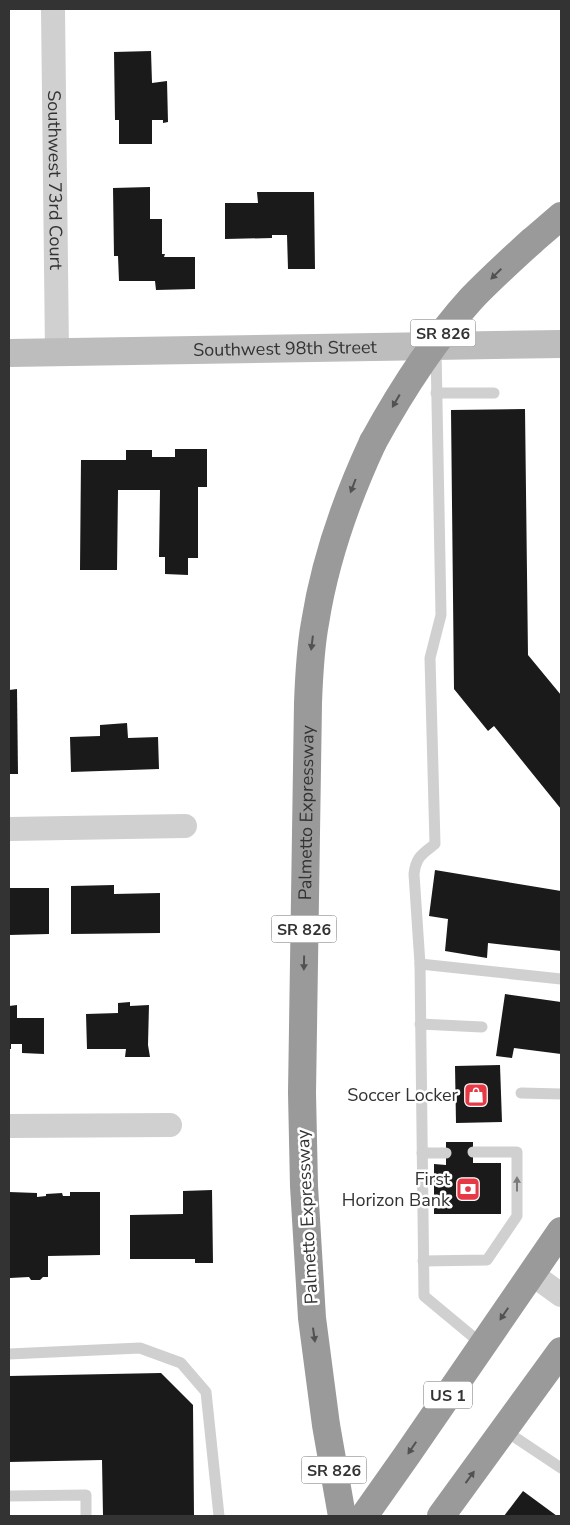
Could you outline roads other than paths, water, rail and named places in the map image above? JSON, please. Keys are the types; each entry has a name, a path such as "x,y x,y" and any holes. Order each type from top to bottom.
{"highway":[{"name":"Palmetto Expressway","path":"342,1516 326,1425 312,1318 303,1158 302,1092 308,695 314,624 332,546 356,479 373,442 402,390 442,333 471,300 500,270 561,216"},
{"name":"US 1","path":"364,1516 561,1231"},
{"path":"443,1516 561,1351"}],"street":[{"name":"Southwest 73rd Court","path":"52,9 57,352"},
{"name":"Southwest 98th Street","path":"9,353 561,344"},
{"path":"9,829 185,826"},
{"path":"9,1126 170,1125"},
{"path":"532,1274 561,1295"}],"lane":[{"path":"436,346 440,615 430,658 435,844 420,855 415,868 420,964 424,1296 483,1345"},
{"path":"436,394 494,393"},
{"path":"420,964 561,979"},
{"path":"420,1024 482,1026"},
{"path":"521,1092 561,1094"},
{"path":"423,1261 487,1260 517,1216 517,1152 473,1152"},
{"path":"422,1153 446,1153"},
{"path":"9,1354 140,1348 181,1363 206,1392 219,1516"},
{"path":"504,1430 561,1468"},
{"path":"9,1496 86,1495 86,1516"}],"place":[{"name":"Soccer Locker","path":"476,1095"},
{"name":"First Horizon Bank","path":"468,1189"}]}
